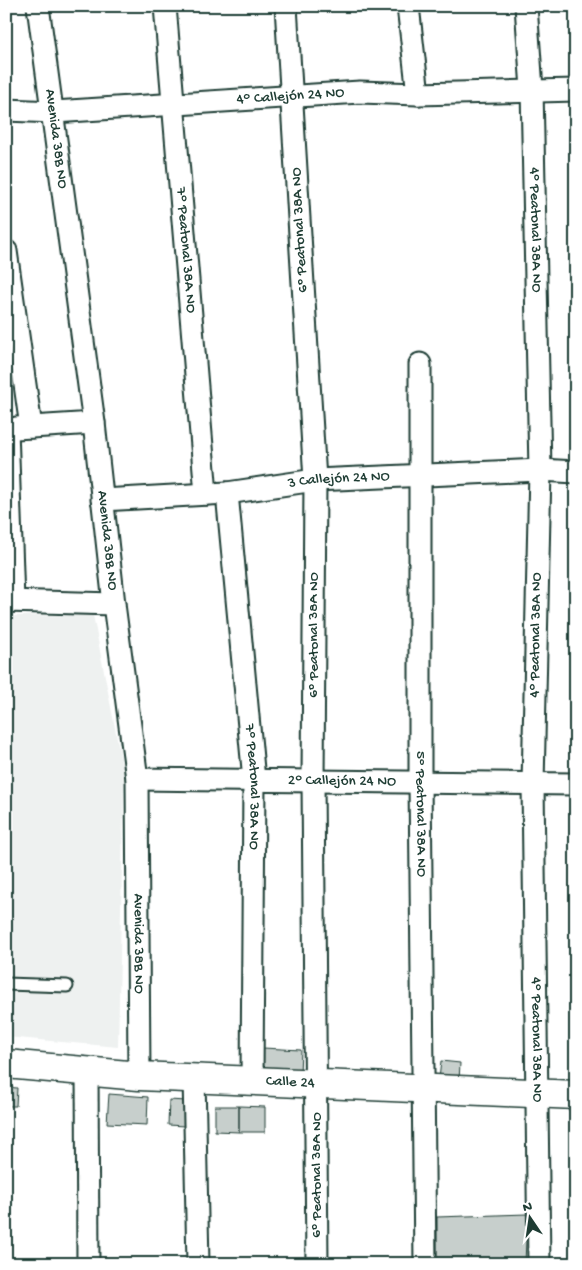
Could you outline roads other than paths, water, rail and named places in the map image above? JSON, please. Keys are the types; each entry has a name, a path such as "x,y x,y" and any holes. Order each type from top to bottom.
{"street":[{"name":"Avenida 38B NO","path":"38,6 54,112 94,423 114,604 137,779 139,1076"},
{"name":"7° Peatonal 38A NO","path":"165,6 173,106 216,494 254,780 252,1081"},
{"name":"6º Peatonal 38A NO","path":"286,6 315,480 313,781 317,1084 316,1264"},
{"path":"408,6 418,94"},
{"name":"4° Peatonal 38A NO","path":"526,6 532,89 540,470 533,784 539,1264"},
{"name":"4° Callejón 24 NO","path":"6,110 54,112 173,106 360,92 418,94 532,89 576,90"},
{"path":"6,250 31,427"},
{"name":"5° Peatonal 38A NO","path":"420,364 420,782 425,1264"},
{"path":"94,423 7,429 10,601 114,604"},
{"name":"3 Callejón 24 NO","path":"102,500 216,494 315,480 540,470 576,472"},
{"name":"2° Callejón 24 NO","path":"137,779 576,784"},
{"name":"Calle 24","path":"6,1064 139,1076 576,1095"},
{"path":"87,1071 88,1264"},
{"path":"194,1078 198,1264"}],"lane":[{"path":"6,984 68,986"}]}
